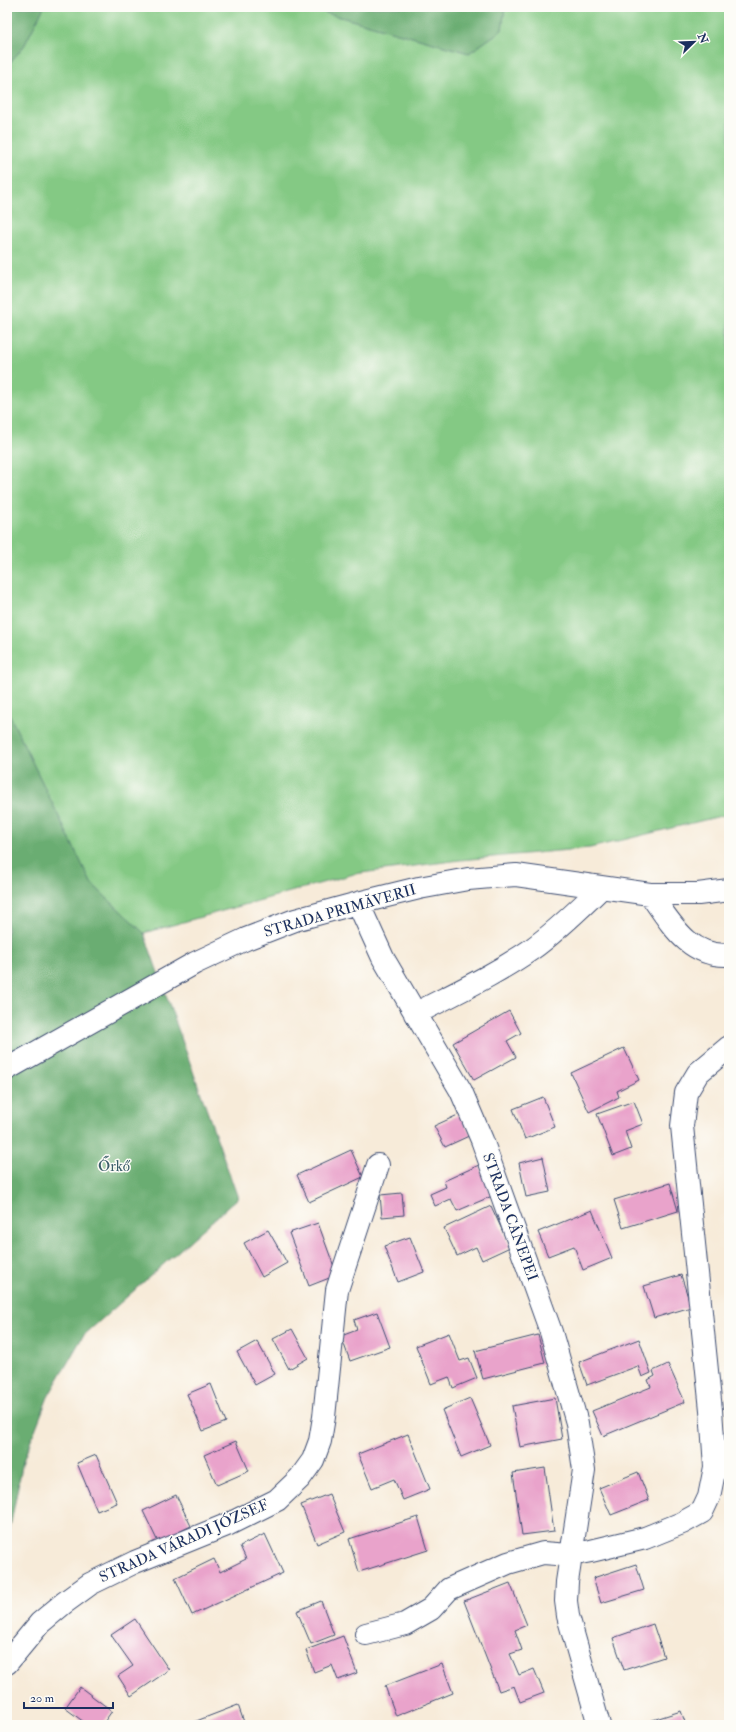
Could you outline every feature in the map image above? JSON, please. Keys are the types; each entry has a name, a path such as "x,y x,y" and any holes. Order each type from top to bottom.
{"street":[{"name":"STRADA PRIMĂVERII","path":"7,1069 195,963 246,939 295,920 358,903 419,888 461,880 516,875 650,894 698,894 729,890"},
{"path":"415,1014 487,976 533,948 557,930 601,888"},
{"path":"650,894 681,937 698,949 723,956 729,955"},
{"name":"STRADA CÂNEPEI","path":"358,903 383,958 461,1091 482,1140 551,1332 577,1423 584,1470 570,1555 566,1601 568,1616 599,1725"},
{"path":"366,1634 405,1624 431,1608 449,1589 508,1563 543,1553 570,1555 591,1552 645,1538 682,1523 702,1512 709,1497 715,1467 711,1410 682,1126 686,1094 698,1073 729,1047"},
{"name":"STRADA VÁRADI JÓZSEF","path":"7,1664 40,1623 90,1584 135,1562 229,1524 277,1500 300,1478 313,1460 320,1440 324,1417 337,1290 378,1165"}],"green space":[{"path":"7,7 44,7 24,46 7,66"},
{"path":"44,7 305,7 469,53 502,30 505,7 729,7 729,814 590,848 460,860 354,874 144,933 91,883 7,710 7,66 24,46"},
{"path":"305,7 505,7 502,30 469,53"},
{"name":"Őrkő","path":"7,710 91,883 144,933 238,1198 83,1336 48,1397 23,1461 7,1543"}],"building":[{"path":"509,1011 521,1033 507,1041 516,1057 474,1080 453,1043"},
{"path":"624,1048 639,1080 617,1091 619,1097 589,1112 571,1073"},
{"path":"543,1097 555,1127 525,1139 513,1109"},
{"path":"634,1101 643,1124 625,1131 631,1149 613,1156 597,1114"},
{"path":"460,1114 471,1135 445,1147 434,1126"},
{"path":"351,1150 363,1177 309,1202 297,1175"},
{"path":"543,1157 550,1192 526,1197 519,1163"},
{"path":"479,1165 492,1196 457,1211 451,1199 435,1206 430,1194 446,1187 444,1181"},
{"path":"670,1183 678,1211 623,1228 614,1200"},
{"path":"402,1193 404,1215 382,1217 380,1195"},
{"path":"491,1206 510,1247 482,1260 476,1247 457,1256 444,1228"},
{"path":"592,1210 612,1258 583,1270 574,1246 548,1256 538,1232"},
{"path":"318,1223 337,1275 309,1286 289,1233"},
{"path":"268,1230 287,1263 262,1277 244,1243"},
{"path":"410,1237 424,1272 398,1282 384,1246"},
{"path":"681,1275 691,1307 654,1318 644,1286"},
{"path":"377,1312 390,1347 350,1361 341,1336 357,1330 354,1320"},
{"path":"292,1329 308,1358 289,1369 273,1339"},
{"path":"449,1333 460,1361 469,1358 477,1378 453,1388 449,1377 431,1384 416,1346"},
{"path":"538,1335 545,1363 483,1379 475,1351"},
{"path":"639,1339 651,1373 642,1377 638,1366 587,1385 579,1362"},
{"path":"257,1341 275,1374 255,1385 237,1352"},
{"path":"668,1364 685,1402 603,1436 592,1411 651,1387 648,1380 655,1376 653,1371"},
{"path":"211,1384 226,1422 203,1431 187,1394"},
{"path":"470,1398 490,1445 461,1457 442,1410"},
{"path":"555,1398 562,1439 520,1447 512,1406"},
{"path":"408,1434 430,1489 403,1500 394,1479 372,1488 358,1454"},
{"path":"236,1441 249,1471 217,1485 204,1455"},
{"path":"96,1455 117,1503 97,1511 77,1463"},
{"path":"545,1468 554,1531 522,1535 513,1473"},
{"path":"638,1472 649,1500 611,1515 599,1488"},
{"path":"329,1494 345,1532 317,1544 301,1505"},
{"path":"176,1495 191,1526 158,1542 143,1511"},
{"path":"418,1517 428,1550 359,1572 349,1539"},
{"path":"265,1534 283,1573 192,1615 175,1578 214,1559 220,1572 246,1559 240,1546"},
{"path":"636,1564 644,1590 601,1603 593,1578"},
{"path":"510,1583 527,1625 515,1630 522,1650 510,1654 519,1675 534,1669 544,1693 520,1702 514,1686 499,1691 464,1601"},
{"path":"321,1601 334,1635 311,1644 297,1611"},
{"path":"135,1619 169,1670 131,1696 118,1676 133,1666 111,1635"},
{"path":"653,1624 664,1657 624,1670 613,1638"},
{"path":"343,1636 357,1673 338,1680 332,1665 314,1672 306,1650"},
{"path":"442,1664 453,1693 396,1716 385,1686"},
{"path":"80,1687 112,1711 102,1725 88,1725 65,1708"},
{"path":"238,1705 245,1725 186,1725"},
{"path":"681,1711 686,1725 637,1725"}]}
